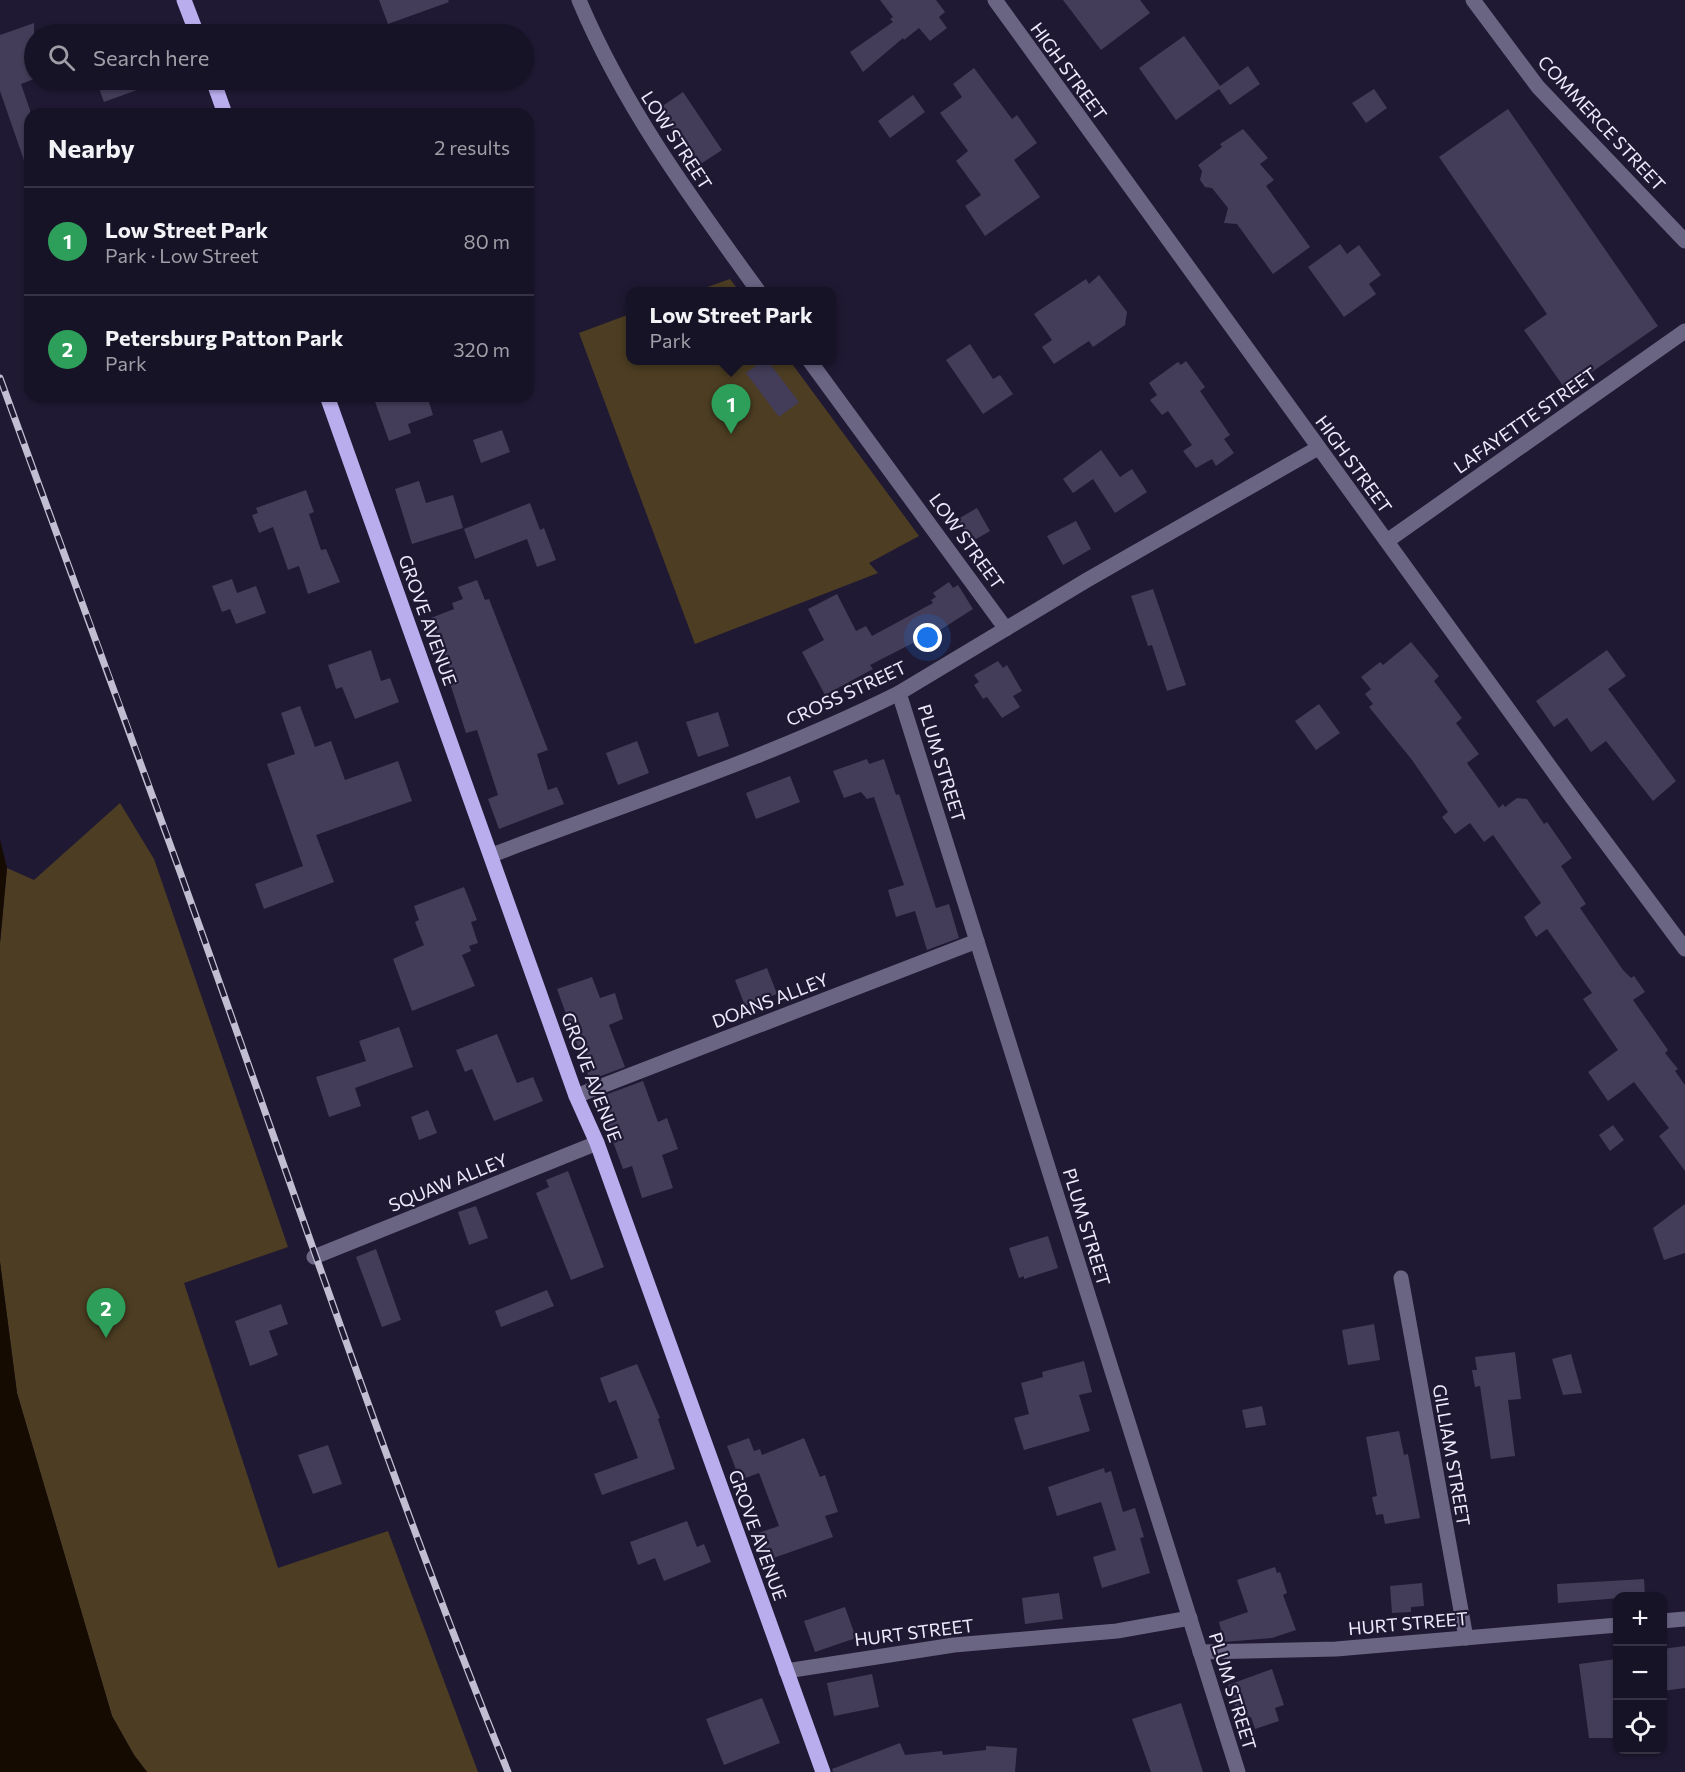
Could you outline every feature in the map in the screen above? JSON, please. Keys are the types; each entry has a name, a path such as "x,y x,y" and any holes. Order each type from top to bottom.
{"main road":[{"path":"184,0 193,24"},
{"path":"217,90 223,108"},
{"name":"GROVE AVENUE","path":"329,402 576,1096 597,1143 823,1772"}],"street":[{"name":"LOW STREET","path":"579,0 614,75 661,156 756,287"},
{"name":"HIGH STREET","path":"994,0 1685,950"},
{"name":"COMMERCE STREET","path":"1473,0 1538,87 1685,241"},
{"name":"LAFAYETTE STREET","path":"1387,541 1685,332"},
{"name":"LOW STREET","path":"813,365 1006,629"},
{"name":"CROSS STREET","path":"492,855 770,750 899,693 1087,579 1318,448"},
{"name":"PLUM STREET","path":"899,693 1238,1772"},
{"name":"DOANS ALLEY","path":"576,1096 977,941"},
{"name":"SQUAW ALLEY","path":"314,1257 597,1143"},
{"name":"GILLIAM STREET","path":"1401,1278 1466,1638"},
{"name":"HURT STREET","path":"786,1671 954,1645 1117,1631 1190,1618"},
{"path":"1667,1621 1685,1619"},
{"name":"HURT STREET","path":"1200,1652 1336,1649 1613,1625"}],"shaded area":[{"path":"730,279 736,287 707,287"},
{"path":"626,315 626,365 793,365 919,536 869,563 878,573 695,644 579,333"},
{"path":"120,803 154,859 288,1247 184,1283 278,1568 388,1531 478,1772 147,1772 134,1755 112,1716 17,1393 0,1262 0,943 7,868 34,880"},
{"path":"0,840 7,868 0,943"},
{"path":"0,1262 17,1393 112,1716 134,1755 147,1772 0,1772"}],"building":[{"path":"379,0 448,0 449,2 388,24"},
{"path":"880,0 936,0 945,12 939,17 947,28 930,41 919,28 904,40 903,38 863,72 850,52 893,22 890,19 893,17"},
{"path":"1063,0 1140,0 1150,13 1101,50"},
{"path":"24,27 24,83 21,84 29,108 24,108 24,160 0,91 0,35"},
{"path":"1184,36 1220,86 1248,66 1260,84 1230,105 1219,89 1176,120 1139,68"},
{"path":"974,68 1012,119 1017,115 1037,143 1014,160 1040,197 985,236 965,206 981,195 956,161 968,151 940,113 962,97 953,84"},
{"path":"1374,89 1387,108 1366,123 1352,103"},
{"path":"100,90 137,90 104,102"},
{"path":"683,92 722,150 690,171 678,154 686,149 658,109"},
{"path":"913,95 925,112 890,138 878,121"},
{"path":"1508,109 1658,326 1566,390 1524,330 1547,314 1439,157"},
{"path":"1243,129 1268,158 1260,164 1274,180 1266,186 1310,247 1273,274 1237,224 1224,223 1228,208 1212,188 1205,187 1200,180 1202,171 1198,165 1222,147 1220,144"},
{"path":"1340,244 1347,254 1359,245 1381,275 1369,284 1376,294 1344,317 1308,267"},
{"path":"1099,275 1127,312 1125,325 1093,347 1089,341 1054,364 1042,347 1052,340 1034,314 1086,279 1089,284"},
{"path":"970,344 993,379 1000,375 1013,394 983,414 946,360"},
{"path":"1186,361 1205,387 1200,391 1230,435 1224,439 1234,453 1216,466 1212,459 1196,468 1183,451 1192,445 1168,411 1162,415 1150,400 1157,395 1149,383 1178,362 1181,365"},
{"path":"757,365 771,365 799,402 779,417 746,373"},
{"path":"375,402 429,402 433,415 408,424 411,433 389,441"},
{"path":"502,430 510,452 481,463 473,440"},
{"path":"1101,450 1120,477 1132,469 1147,492 1115,513 1093,479 1073,493 1063,479"},
{"path":"419,481 426,503 453,495 463,528 412,544 395,489"},
{"path":"306,490 314,512 309,514 321,550 326,549 340,582 308,594 299,566 288,570 273,527 259,533 252,515 258,513 256,508"},
{"path":"530,503 540,530 544,528 556,560 537,567 527,539 475,559 464,529"},
{"path":"977,508 990,531 971,542 958,519"},
{"path":"1076,521 1091,549 1063,565 1047,536"},
{"path":"232,579 237,593 256,586 266,613 236,624 230,609 222,612 212,586"},
{"path":"477,580 485,600 489,599 548,750 537,754 548,790 557,787 564,804 499,829 488,799 498,795 477,730 466,733 448,677 452,675 431,618 454,609 452,603 463,599 458,587"},
{"path":"949,582 953,588 958,585 973,609 915,646 913,643 870,665 873,669 825,695 802,652 824,640 808,609 837,594 856,631 866,626 872,636 933,603 931,600 936,597 933,593"},
{"path":"1153,589 1186,685 1167,691 1152,645 1148,646 1131,596"},
{"path":"1411,642 1439,676 1434,681 1462,718 1456,723 1479,754 1467,763 1499,808 1503,804 1505,807 1517,798 1527,799 1544,824 1547,822 1572,858 1561,866 1586,904 1580,908 1623,970 1631,978 1634,976 1645,992 1633,1000 1668,1050 1665,1053 1678,1069 1675,1071 1685,1085 1685,1171 1659,1136 1669,1128 1634,1082 1608,1101 1588,1072 1618,1050 1583,999 1592,993 1547,929 1536,937 1524,917 1541,903 1493,835 1484,842 1470,823 1455,834 1442,817 1448,812 1412,760 1369,707 1373,704 1365,694 1371,689 1361,677 1380,662 1383,665"},
{"path":"371,650 381,681 390,678 399,702 355,719 342,687 336,689 328,665"},
{"path":"1607,650 1626,676 1608,689 1676,781 1653,801 1606,741 1591,752 1567,718 1554,727 1536,701"},
{"path":"998,661 1003,668 1007,665 1022,691 1013,696 1020,707 1002,718 987,697 983,699 974,685 979,682 974,675"},
{"path":"1319,704 1340,733 1316,750 1295,721"},
{"path":"300,706 315,747 331,741 345,780 398,761 412,801 316,835 334,882 264,909 255,884 303,866 267,764 295,754 281,713"},
{"path":"718,712 729,746 698,757 686,722"},
{"path":"637,741 649,773 618,785 606,753"},
{"path":"867,759 869,764 884,759 896,795 899,794 936,908 949,904 959,938 927,950 915,911 896,917 888,890 904,885 874,797 867,799 861,792 844,798 833,771"},
{"path":"790,776 800,802 756,819 746,793"},
{"path":"464,887 477,920 471,922 478,943 469,946 471,951 462,955 475,986 412,1011 393,959 424,945 415,922 419,920 414,906"},
{"path":"767,968 777,994 745,1006 735,980"},
{"path":"592,977 600,998 615,993 623,1019 609,1025 625,1067 590,1080 557,989"},
{"path":"399,1027 413,1067 355,1088 361,1106 329,1117 316,1077 366,1061 359,1041"},
{"path":"497,1034 517,1083 533,1077 543,1101 494,1121 472,1069 465,1072 456,1050"},
{"path":"643,1081 658,1122 667,1118 678,1149 662,1155 673,1188 642,1198 632,1166 623,1169 597,1098"},
{"path":"428,1110 437,1133 419,1140 411,1117"},
{"path":"1613,1125 1624,1140 1610,1151 1599,1135"},
{"path":"568,1171 604,1267 571,1280 536,1193 549,1187 546,1180"},
{"path":"1685,1204 1685,1253 1664,1260 1653,1228"},
{"path":"476,1206 488,1238 469,1245 458,1212"},
{"path":"1048,1236 1058,1268 1024,1279 1024,1276 1019,1278 1009,1248"},
{"path":"376,1249 401,1320 382,1327 356,1257"},
{"path":"547,1290 554,1306 501,1327 495,1311"},
{"path":"281,1304 288,1324 269,1331 278,1355 250,1366 235,1321"},
{"path":"1374,1324 1380,1360 1348,1365 1342,1330"},
{"path":"1515,1352 1521,1399 1508,1400 1515,1456 1491,1459 1480,1386 1475,1387 1472,1370 1477,1370 1475,1357"},
{"path":"1571,1354 1582,1393 1563,1395 1552,1359"},
{"path":"1084,1361 1092,1392 1079,1395 1090,1431 1024,1450 1014,1418 1029,1414 1021,1383 1043,1377 1042,1372"},
{"path":"637,1364 660,1418 658,1419 675,1469 602,1495 594,1474 638,1458 616,1400 609,1403 600,1378"},
{"path":"1262,1406 1266,1425 1246,1428 1242,1410"},
{"path":"1399,1431 1404,1455 1408,1454 1420,1518 1385,1524 1383,1514 1376,1515 1372,1497 1377,1496 1366,1437"},
{"path":"749,1438 754,1451 760,1449 762,1455 804,1438 820,1477 825,1475 838,1512 825,1516 833,1537 765,1561 755,1534 779,1526 759,1473 740,1480 727,1446"},
{"path":"328,1445 342,1484 313,1494 298,1455"},
{"path":"1104,1468 1105,1473 1111,1471 1123,1512 1135,1508 1144,1537 1140,1538 1150,1573 1102,1588 1093,1557 1116,1550 1101,1502 1057,1516 1048,1487"},
{"path":"687,1521 697,1547 704,1544 711,1562 664,1581 655,1558 638,1565 630,1542"},
{"path":"1275,1567 1277,1573 1280,1572 1287,1593 1283,1595 1296,1630 1272,1638 1224,1642 1219,1622 1248,1612 1237,1580"},
{"path":"1644,1579 1645,1592 1613,1592 1613,1599 1558,1603 1557,1584"},
{"path":"1422,1583 1424,1606 1411,1607 1411,1612 1392,1613 1390,1586"},
{"path":"1059,1593 1063,1619 1025,1624 1022,1598"},
{"path":"845,1607 856,1638 815,1652 804,1621"},
{"path":"1685,1646 1685,1688 1667,1690 1667,1648"},
{"path":"1613,1660 1613,1738 1589,1738 1579,1664"},
{"path":"1272,1669 1284,1705 1275,1708 1279,1721 1255,1729 1251,1717 1239,1718 1228,1685"},
{"path":"872,1674 879,1707 834,1716 827,1683"},
{"path":"762,1698 780,1743 724,1765 706,1719"},
{"path":"1181,1703 1203,1772 1151,1772 1132,1719"},
{"path":"900,1743 905,1755 942,1751 943,1755 986,1750 986,1746 1017,1748 1015,1772 833,1772 832,1769"}],"railway":[{"path":"0,378 174,856 387,1456 508,1772"}],"place":[{"name":"Low Street Park","path":"731,434"},
{"name":"Petersburg Patton Park","path":"106,1338"}]}
